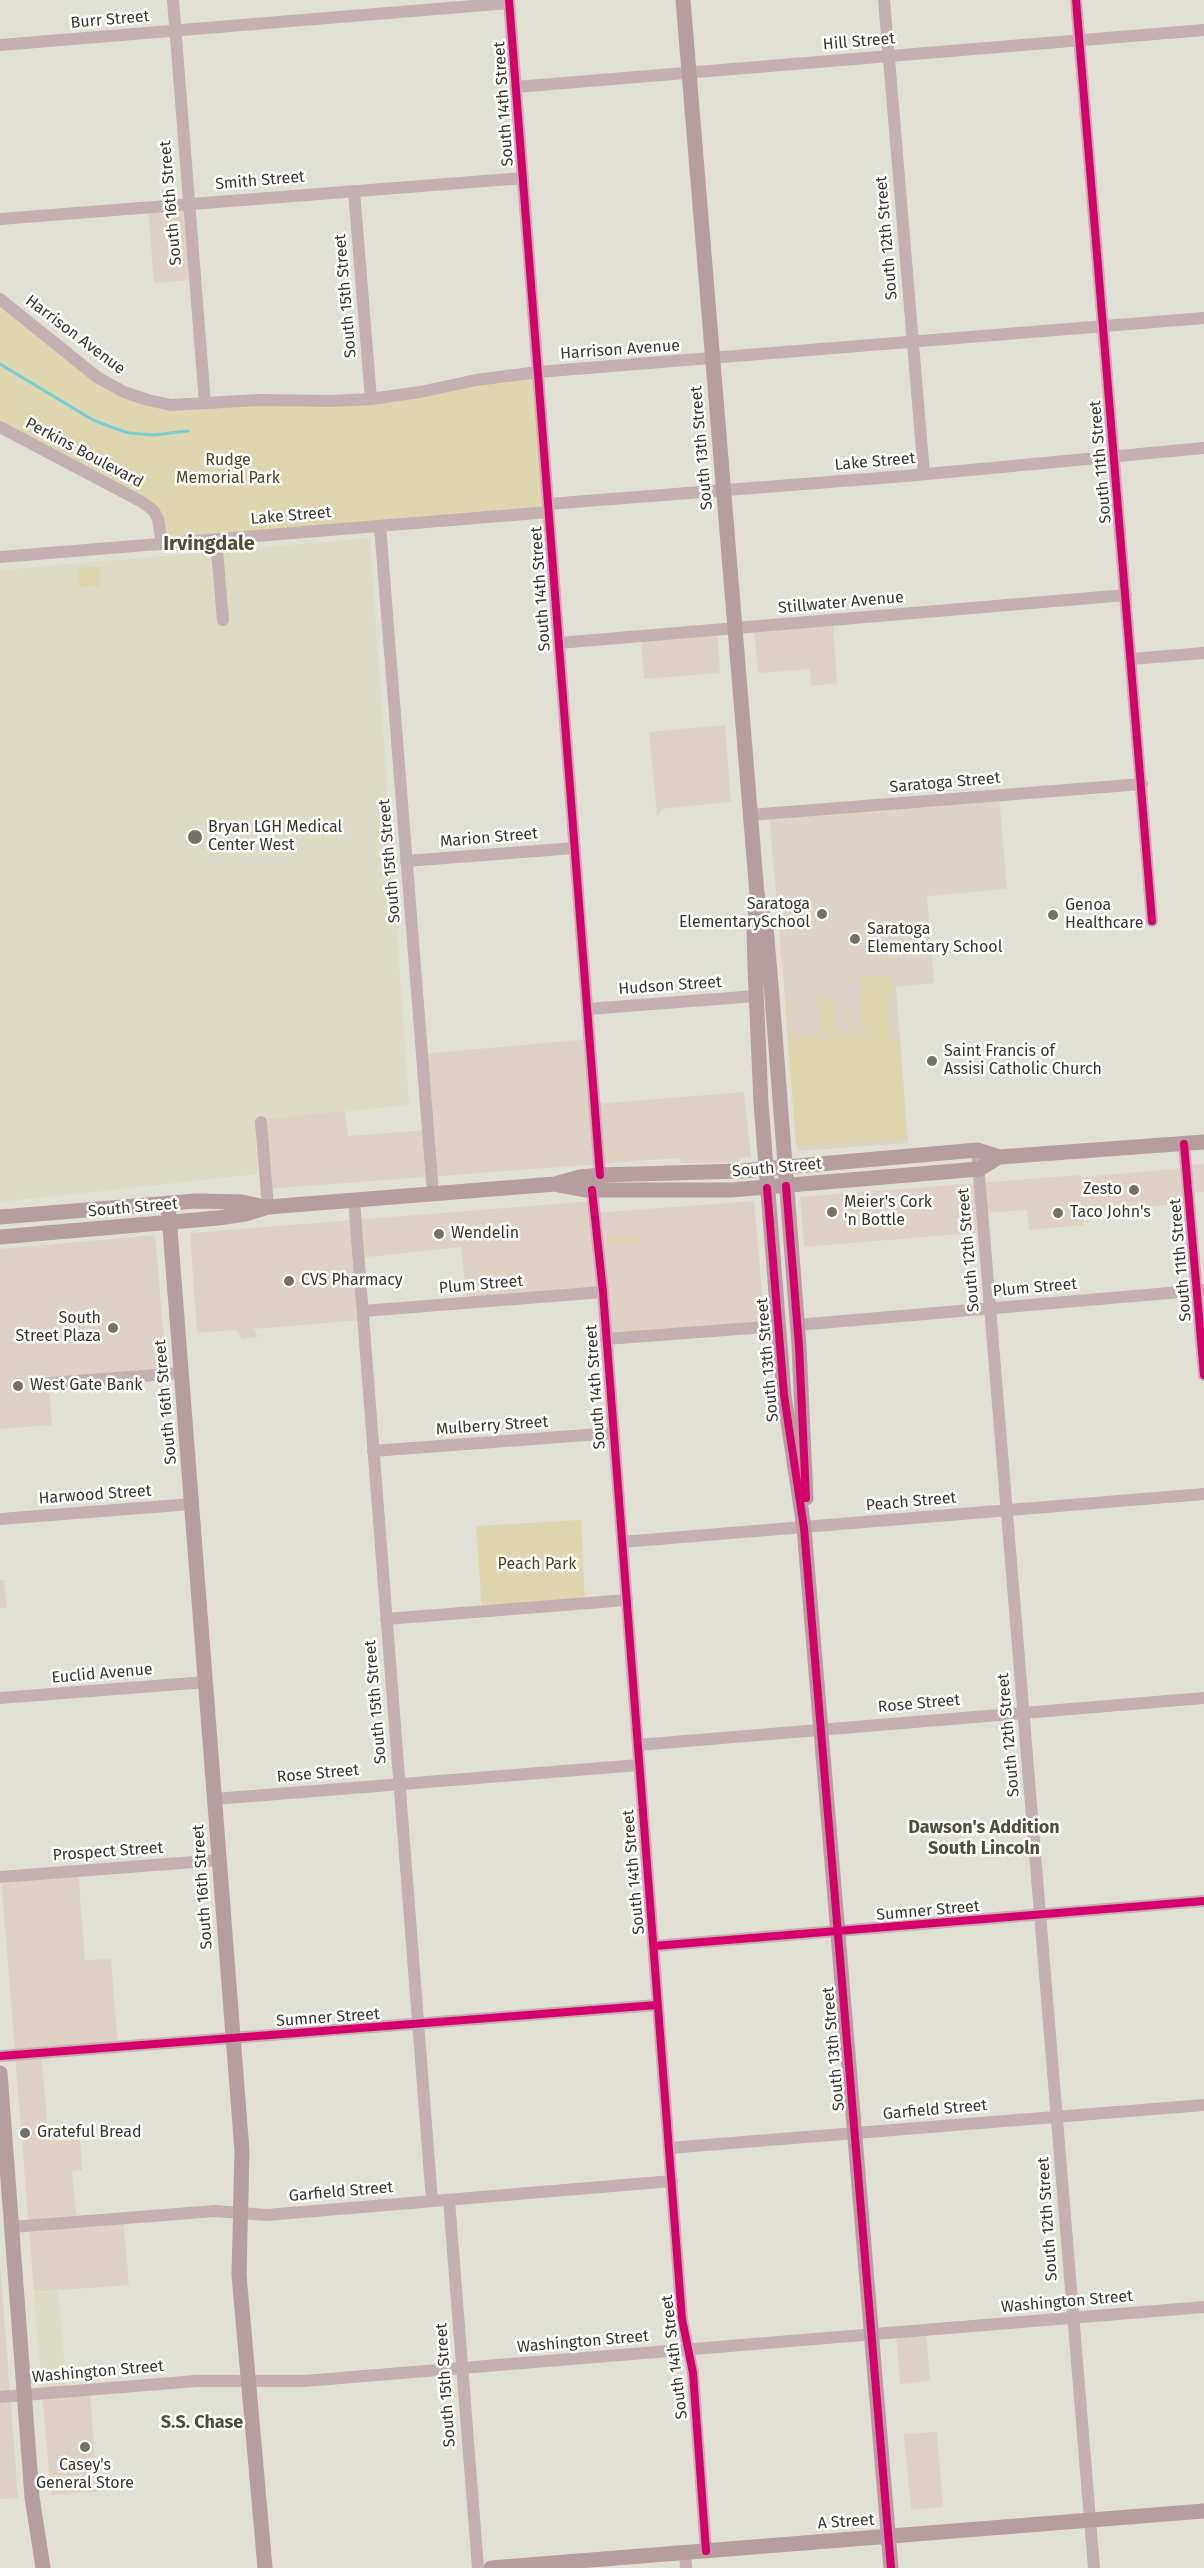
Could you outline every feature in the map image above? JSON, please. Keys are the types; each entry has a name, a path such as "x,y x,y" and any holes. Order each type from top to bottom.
{"main road":[{"name":"South 13th Street","path":"683,0 757,894 754,930 756,996 767,1188 784,1395 804,1528 891,2568"},
{"name":"South 13th Street","path":"757,894 766,928 797,1324 806,1490 804,1528"},
{"name":"South Street","path":"0,1237 245,1214 268,1207 555,1184 580,1177 600,1175 784,1168 977,1150 999,1157 1204,1142"},
{"name":"South Street","path":"555,1184 592,1190 694,1192 767,1188 978,1169 999,1157"},
{"name":"South Street","path":"0,1217 217,1201 242,1202 268,1207"},
{"name":"South 16th Street","path":"168,1203 242,2151 239,2276 265,2568"},
{"path":"0,2073 3,2154 12,2227 32,2497 43,2568"},
{"name":"A Street","path":"491,2568 686,2560 706,2551 1204,2511"}],"street":[{"name":"South 16th Street","path":"173,0 205,403"},
{"name":"South 12th Street","path":"884,0 924,474"},
{"name":"South 11th Street","path":"1076,0 1152,921"},
{"name":"Burr Street","path":"0,45 509,1"},
{"name":"South 14th Street","path":"509,1 600,1175"},
{"name":"Hill Street","path":"516,87 1204,30"},
{"name":"Smith Street","path":"0,219 523,177"},
{"name":"South 15th Street","path":"354,191 371,399"},
{"name":"Harrison Avenue","path":"0,299 97,377 124,392 171,405 371,399 420,392 476,380 538,372 1204,318"},
{"name":"Perkins Boulevard","path":"0,427 142,502 153,510 158,519 162,544"},
{"name":"Lake Street","path":"0,557 381,526 724,491 1204,448"},
{"name":"South 15th Street","path":"381,526 433,1193"},
{"path":"216,539 223,620"},
{"name":"Stillwater Avenue","path":"559,643 1126,595"},
{"path":"1131,659 1204,653"},
{"name":"Saratoga Street","path":"750,814 1142,784"},
{"name":"Marion Street","path":"406,861 575,848"},
{"name":"Hudson Street","path":"588,1008 756,996"},
{"path":"261,1122 268,1207"},
{"name":"South 11th Street","path":"1184,1144 1201,1290 1204,1374"},
{"name":"South 12th Street","path":"977,1150 1094,2568"},
{"name":"South 14th Street","path":"592,1190 603,1292 682,2319 693,2373 706,2551"},
{"name":"South 15th Street","path":"354,1200 432,2201"},
{"name":"Plum Street","path":"797,1324 1201,1290"},
{"name":"Plum Street","path":"363,1311 603,1292"},
{"path":"606,1339 779,1326"},
{"path":"49,1383 182,1373"},
{"name":"Mulberry Street","path":"373,1451 613,1433"},
{"name":"Peach Street","path":"622,1542 1204,1494"},
{"name":"Harwood Street","path":"0,1519 192,1504"},
{"path":"386,1619 627,1600"},
{"name":"Euclid Avenue","path":"0,1698 206,1682"},
{"name":"Rose Street","path":"638,1745 1204,1698"},
{"name":"Rose Street","path":"215,1799 639,1765"},
{"name":"Prospect Street","path":"0,1876 219,1860"},
{"name":"Sumner Street","path":"654,1946 1204,1901"},
{"name":"Sumner Street","path":"0,2056 657,2005"},
{"name":"Garfield Street","path":"669,2148 1204,2104"},
{"name":"Garfield Street","path":"12,2227 215,2211 267,2215 672,2181"},
{"name":"South 15th Street","path":"449,2200 478,2568"},
{"name":"Washington Street","path":"0,2397 196,2381 304,2381 1204,2307"}],"shaded area":[{"path":"189,204 195,280 154,283 148,207"},
{"name":"Bryan LGH Medical Center West","path":"370,538 409,1105 255,1120 258,1174 0,1202 0,570"},
{"path":"833,620 837,683 811,686 810,669 758,673 754,627"},
{"path":"717,630 720,673 644,679 641,636"},
{"path":"725,725 731,802 668,808 662,810 657,817 649,732"},
{"name":"Saratoga Elementary School","path":"999,795 1007,889 927,896 934,983 896,987 908,1143 798,1151 769,813"},
{"path":"590,1039 595,1104 744,1092 751,1157 739,1158 739,1162 681,1163 680,1158 266,1189 261,1119 345,1111 348,1136 428,1130 422,1054"},
{"path":"1204,1164 1204,1192 1188,1193 1189,1203 1084,1212 1084,1225 1029,1230 1027,1210 983,1213 984,1232 804,1247 800,1197 1080,1175 1081,1177 1186,1168 1186,1165"},
{"path":"593,1201 594,1213 754,1201 765,1327 606,1339 603,1293 467,1303 461,1247 358,1258 363,1320 253,1329 258,1337 242,1339 236,1330 197,1333 190,1233"},
{"path":"155,1235 167,1374 49,1384 52,1425 0,1429 0,1249"},
{"path":"0,1580 4,1580 7,1608 0,1608"},
{"path":"78,1870 85,1960 111,1959 118,2047 41,2053 49,2141 80,2139 82,2170 72,2171 77,2222 123,2219 129,2285 34,2292 1,1877"},
{"path":"0,2263 18,2498 0,2499"},
{"path":"58,2291 67,2391 42,2393 34,2293"},
{"path":"926,2331 930,2381 900,2384 896,2334"},
{"path":"90,2389 97,2492 51,2495 42,2393"},
{"path":"937,2432 943,2507 911,2510 904,2434"}],"green space":[{"name":"Rudge Memorial Park","path":"0,299 76,360 148,400 333,401 538,372 549,512 162,544 153,510 0,427"},
{"path":"99,567 100,586 79,587 78,568"},
{"path":"889,975 895,992 886,994 889,1039 899,1039 907,1140 796,1146 785,1002 796,1003 795,1006 788,1007 791,1037 812,1037 819,1034 820,1039 868,1035 867,1024 863,1024 860,991 864,991 864,987 860,987 857,978"},
{"path":"818,997 821,997 822,1002 832,1001 835,1033 863,1031 863,1026 866,1026 866,1033 822,1037"},
{"path":"639,1236 639,1242 609,1244 611,1238"},
{"name":"Peach Park","path":"581,1520 585,1603 482,1611 476,1526"}],"waterway":[{"path":"0,364 93,420 111,427 129,433 154,435 188,431"}],"cycle path":[{"path":"509,0 600,1175"},
{"path":"1076,0 1152,921"},
{"path":"1184,1144 1204,1375"},
{"path":"786,1186 799,1346 806,1498"},
{"path":"767,1188 784,1395 804,1528 891,2568"},
{"path":"592,1190 603,1292 682,2319 693,2373 706,2551"},
{"path":"654,1946 1204,1901"},
{"path":"0,2056 657,2005"}],"place":[{"name":"Bryan LGH Medical Center West","path":"195,837"},
{"name":"Saratoga ElementarySchool","path":"822,914"},
{"name":"Genoa Healthcare","path":"1053,915"},
{"name":"Saratoga Elementary School","path":"855,939"},
{"name":"Saint Francis of Assisi Catholic Church","path":"932,1061"},
{"name":"Zesto","path":"1134,1190"},
{"name":"Meier's Cork 'n Bottle","path":"832,1212"},
{"name":"Taco John's","path":"1058,1213"},
{"name":"Wendelin","path":"439,1234"},
{"name":"CVS Pharmacy","path":"289,1281"},
{"name":"South Street Plaza","path":"113,1328"},
{"name":"West Gate Bank","path":"18,1386"},
{"name":"Grateful Bread","path":"25,2133"},
{"name":"Casey's General Store","path":"85,2447"}],"district":[{"name":"Irvingdale","path":"209,544"},
{"name":"Dawson's Addition South Lincoln","path":"984,1838"},
{"name":"S.S. Chase","path":"202,2423"}]}
